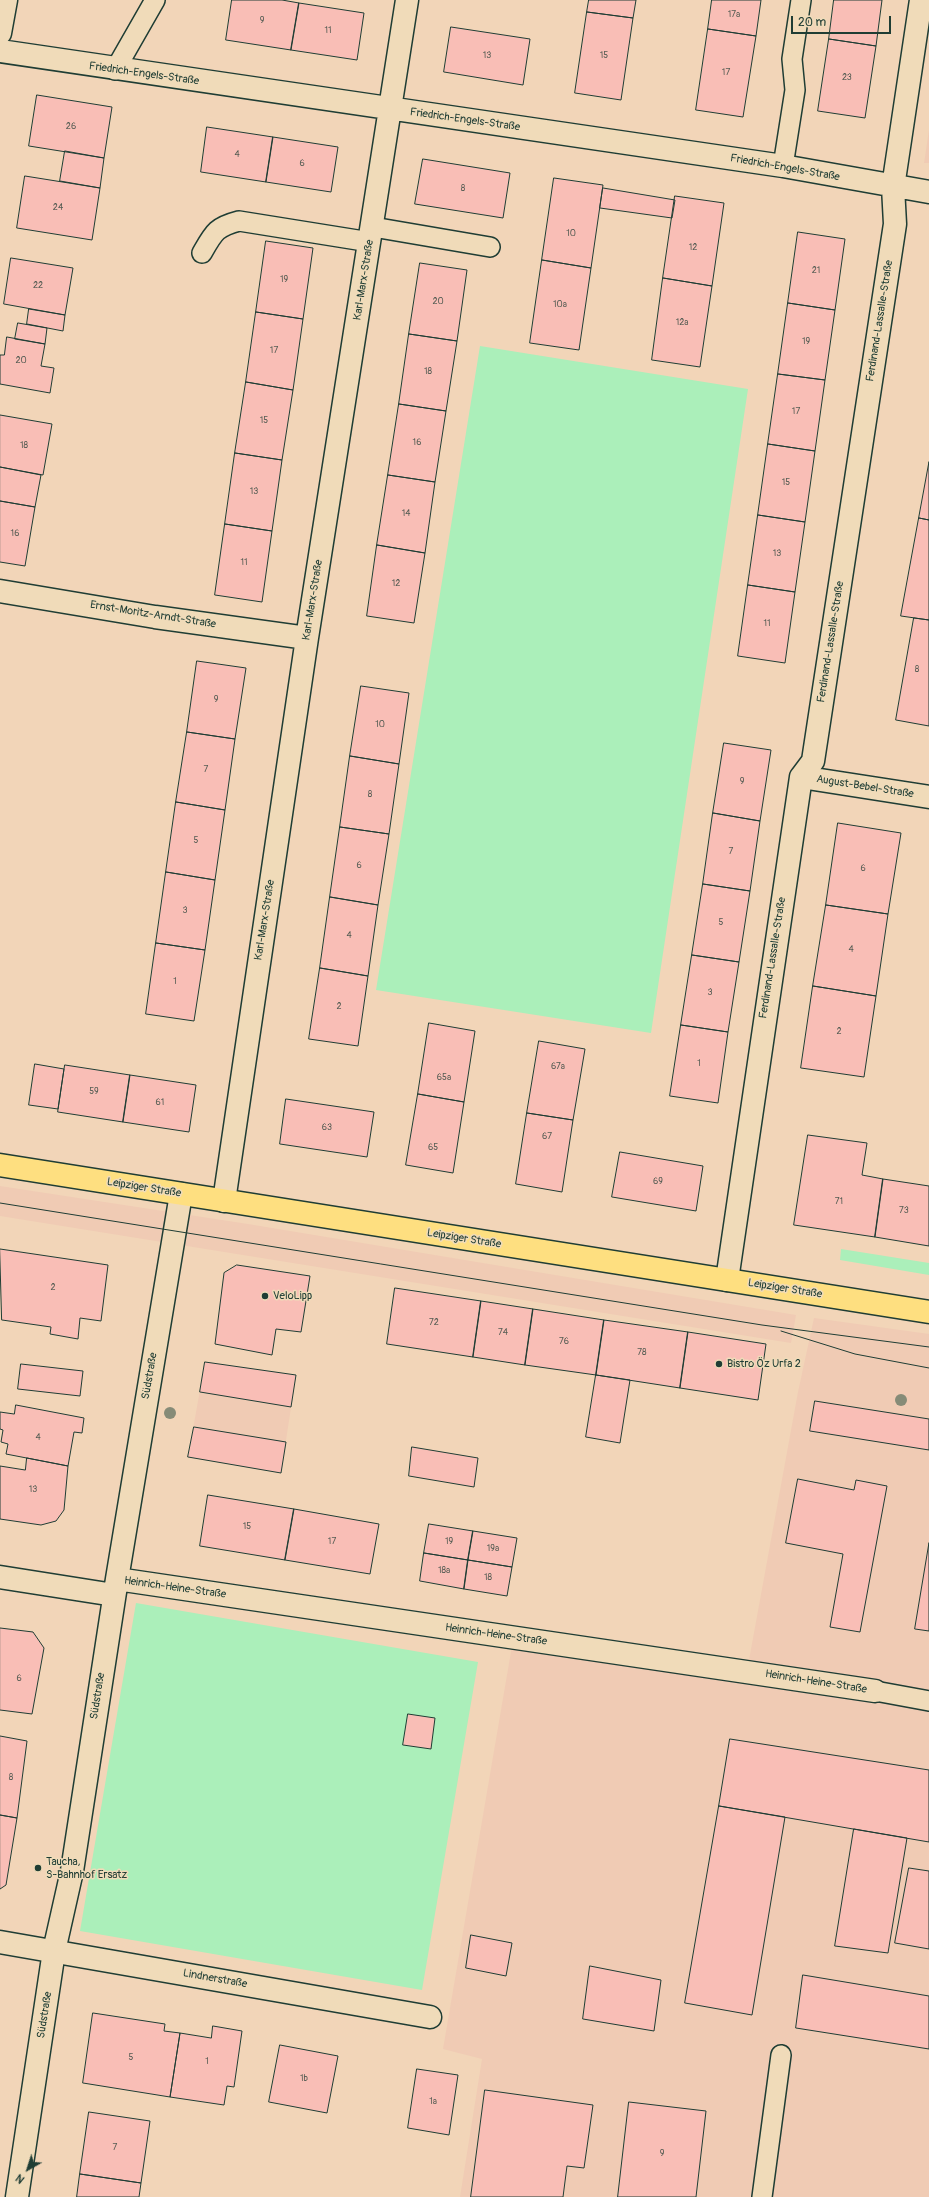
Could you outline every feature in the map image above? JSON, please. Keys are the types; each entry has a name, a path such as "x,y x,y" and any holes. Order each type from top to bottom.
{"main road":[{"name":"Leipziger Straße","path":"0,1165 929,1312"}],"street":[{"path":"0,33 6,0"},
{"name":"Karl-Marx-Straße","path":"224,1201 307,638 372,235 407,0"},
{"name":"Ferdinand-Lassalle-Straße","path":"726,1280 801,777 813,761 895,224 893,187 921,0"},
{"name":"Friedrich-Engels-Straße","path":"0,52 115,70 783,166 893,187 929,192"},
{"name":"Ernst-Moritz-Arndt-Straße","path":"0,591 155,616 307,638"},
{"name":"August-Bebel-Straße","path":"801,777 929,797"},
{"name":"Südstraße","path":"17,2197 54,1951 72,1872 115,1587 182,1194"},
{"name":"Heinrich-Heine-Straße","path":"0,1577 115,1587 875,1691"},
{"name":"Lindnerstraße","path":"0,1942 430,2017"}],"lane":[{"path":"115,70 155,0"},
{"path":"783,166 795,90 792,60 801,0"},
{"path":"202,252 214,232 222,225 239,221 490,247"},
{"path":"875,1691 929,1701"},
{"path":"762,2197 781,2055"}],"shaded area":[{"path":"929,130 929,163 924,163"},
{"path":"0,1186 248,1224 796,1315 791,1343 0,1216"},
{"path":"814,1318 929,1334 929,2197 460,2197 482,2059 443,2049 513,1640 747,1671 798,1392"},
{"path":"205,1362 296,1375 281,1473 188,1457"}],"green space":[{"path":"480,346 748,389 651,1033 376,990"},
{"path":"841,1249 929,1263 929,1275 840,1260"},
{"path":"136,1603 478,1662 422,1990 80,1931"}],"building":[{"path":"232,0 282,0 299,3 291,50 226,40"},
{"path":"589,0 636,0 633,18 587,12"},
{"path":"712,0 761,0 756,36 708,29"},
{"path":"834,0 882,0 876,46 829,39"},
{"path":"299,3 364,13 357,60 291,50"},
{"path":"587,12 633,18 621,100 575,93"},
{"path":"451,27 530,39 523,85 444,72"},
{"path":"708,29 756,36 743,117 696,110"},
{"path":"829,39 876,46 865,118 818,111"},
{"path":"37,95 112,107 104,158 29,146"},
{"path":"207,127 273,137 266,182 201,172"},
{"path":"273,137 338,147 331,192 266,182"},
{"path":"65,151 104,158 100,188 60,181"},
{"path":"423,159 510,173 503,218 415,204"},
{"path":"25,176 100,188 92,240 17,228"},
{"path":"554,178 603,185 591,268 542,260"},
{"path":"603,188 675,200 672,218 600,208"},
{"path":"675,196 724,203 712,286 663,278"},
{"path":"798,232 845,239 835,310 788,303"},
{"path":"266,241 313,248 303,319 256,312"},
{"path":"11,258 73,268 65,315 4,304"},
{"path":"542,260 591,268 579,350 530,343"},
{"path":"420,263 467,270 457,341 409,334"},
{"path":"663,278 712,286 700,367 652,360"},
{"path":"788,303 835,310 825,380 778,374"},
{"path":"29,309 65,315 63,331 27,324"},
{"path":"256,312 303,319 293,390 246,382"},
{"path":"18,323 47,328 45,344 15,339"},
{"path":"409,334 457,341 446,411 399,404"},
{"path":"7,337 45,344 41,366 54,368 50,393 0,384 0,355 4,355"},
{"path":"778,374 825,380 815,451 768,444"},
{"path":"246,382 293,390 282,460 235,453"},
{"path":"399,404 446,411 435,482 388,475"},
{"path":"0,415 52,424 43,475 0,467"},
{"path":"768,444 815,451 805,522 758,515"},
{"path":"235,453 282,460 272,531 225,524"},
{"path":"929,462 929,520 919,518"},
{"path":"0,467 41,475 35,507 0,501"},
{"path":"388,475 435,482 425,553 377,545"},
{"path":"0,501 35,507 25,566 0,562"},
{"path":"758,515 805,522 795,592 748,585"},
{"path":"919,518 929,520 929,620 901,616"},
{"path":"225,524 272,531 262,602 215,595"},
{"path":"377,545 425,553 414,623 367,616"},
{"path":"748,585 795,592 785,663 738,656"},
{"path":"914,618 929,620 929,726 896,720"},
{"path":"197,661 246,668 235,739 187,732"},
{"path":"361,686 409,693 399,764 350,756"},
{"path":"187,732 235,739 225,810 176,802"},
{"path":"724,743 771,750 760,821 713,813"},
{"path":"350,756 399,764 389,834 340,827"},
{"path":"176,802 225,810 215,880 166,872"},
{"path":"713,813 760,821 750,891 703,884"},
{"path":"838,823 901,833 888,914 826,905"},
{"path":"340,827 389,834 378,905 330,897"},
{"path":"166,872 215,880 205,950 156,943"},
{"path":"703,884 750,891 739,962 692,955"},
{"path":"330,897 378,905 368,976 320,968"},
{"path":"826,905 888,914 876,996 813,986"},
{"path":"156,943 205,950 194,1021 146,1014"},
{"path":"692,955 739,962 728,1032 681,1025"},
{"path":"320,968 368,976 358,1046 309,1039"},
{"path":"813,986 876,996 864,1077 801,1068"},
{"path":"429,1023 475,1031 464,1102 418,1094"},
{"path":"681,1025 728,1032 718,1103 670,1096"},
{"path":"539,1041 585,1049 573,1120 527,1113"},
{"path":"35,1064 64,1069 58,1109 29,1105"},
{"path":"65,1065 130,1075 123,1122 58,1112"},
{"path":"130,1075 196,1085 189,1132 123,1122"},
{"path":"418,1094 464,1102 453,1173 406,1165"},
{"path":"286,1099 374,1112 367,1157 280,1144"},
{"path":"527,1113 573,1120 562,1192 516,1184"},
{"path":"808,1135 867,1143 862,1175 883,1179 875,1237 794,1225"},
{"path":"620,1152 703,1166 696,1211 612,1197"},
{"path":"883,1179 929,1186 929,1246 875,1237"},
{"path":"0,1249 108,1265 101,1321 80,1318 78,1339 50,1334 51,1327 2,1320"},
{"path":"237,1265 310,1276 301,1332 276,1329 272,1355 215,1344 224,1273"},
{"path":"395,1288 481,1301 473,1357 387,1344"},
{"path":"481,1301 533,1309 525,1365 473,1357"},
{"path":"533,1309 604,1320 596,1375 525,1365"},
{"path":"604,1320 688,1332 680,1388 596,1375"},
{"path":"688,1332 766,1344 758,1400 680,1388"},
{"path":"205,1362 296,1375 291,1407 200,1392"},
{"path":"21,1364 83,1371 80,1396 18,1389"},
{"path":"596,1375 630,1380 620,1443 586,1437"},
{"path":"815,1401 929,1419 929,1450 810,1431"},
{"path":"16,1405 84,1418 82,1433 74,1432 68,1466 6,1454 8,1444 1,1442 3,1430 0,1429 0,1412 14,1414"},
{"path":"194,1427 286,1442 281,1473 188,1457"},
{"path":"412,1447 478,1458 474,1487 409,1476"},
{"path":"27,1458 68,1466 64,1510 56,1521 41,1525 0,1519 0,1466 25,1470"},
{"path":"798,1479 854,1490 856,1480 887,1486 860,1632 830,1627 843,1554 786,1543"},
{"path":"208,1495 294,1509 285,1560 200,1546"},
{"path":"294,1509 379,1524 370,1574 285,1560"},
{"path":"429,1524 473,1531 468,1560 424,1553"},
{"path":"473,1531 517,1538 512,1567 468,1560"},
{"path":"929,1543 929,1631 915,1629"},
{"path":"424,1553 468,1560 464,1589 420,1581"},
{"path":"468,1560 512,1567 507,1596 464,1589"},
{"path":"0,1628 33,1632 44,1648 32,1714 0,1710"},
{"path":"408,1714 435,1718 431,1749 403,1745"},
{"path":"0,1736 27,1741 17,1818 0,1815"},
{"path":"730,1739 929,1770 929,1842 719,1806"},
{"path":"719,1806 785,1817 752,2015 685,2003"},
{"path":"0,1815 17,1818 6,1885 0,1889"},
{"path":"854,1829 907,1838 888,1953 835,1946"},
{"path":"909,1868 929,1871 929,1949 895,1943"},
{"path":"471,1935 512,1943 506,1976 466,1968"},
{"path":"590,1966 661,1980 654,2031 583,2019"},
{"path":"803,1975 929,1996 929,2049 796,2028"},
{"path":"93,2013 165,2024 164,2031 180,2033 170,2097 83,2083"},
{"path":"213,2026 242,2031 234,2087 227,2086 224,2105 170,2097 180,2033 211,2038"},
{"path":"280,2045 338,2056 327,2113 269,2102"},
{"path":"417,2069 458,2075 449,2135 408,2128"},
{"path":"485,2090 593,2105 584,2168 567,2166 563,2197 471,2197"},
{"path":"629,2102 706,2111 696,2197 618,2197"},
{"path":"89,2112 150,2121 141,2183 80,2174"},
{"path":"80,2174 141,2183 139,2197 77,2197"}],"tram line":[{"path":"0,1203 762,1325 929,1347"},
{"path":"781,1331 855,1354 929,1368"}],"place":[{"name":"VeloLipp","path":"265,1296"},
{"name":"Bistro Öz Urfa 2","path":"719,1364"},
{"name":"Taucha, S-Bahnhof Ersatz","path":"38,1868"}]}
